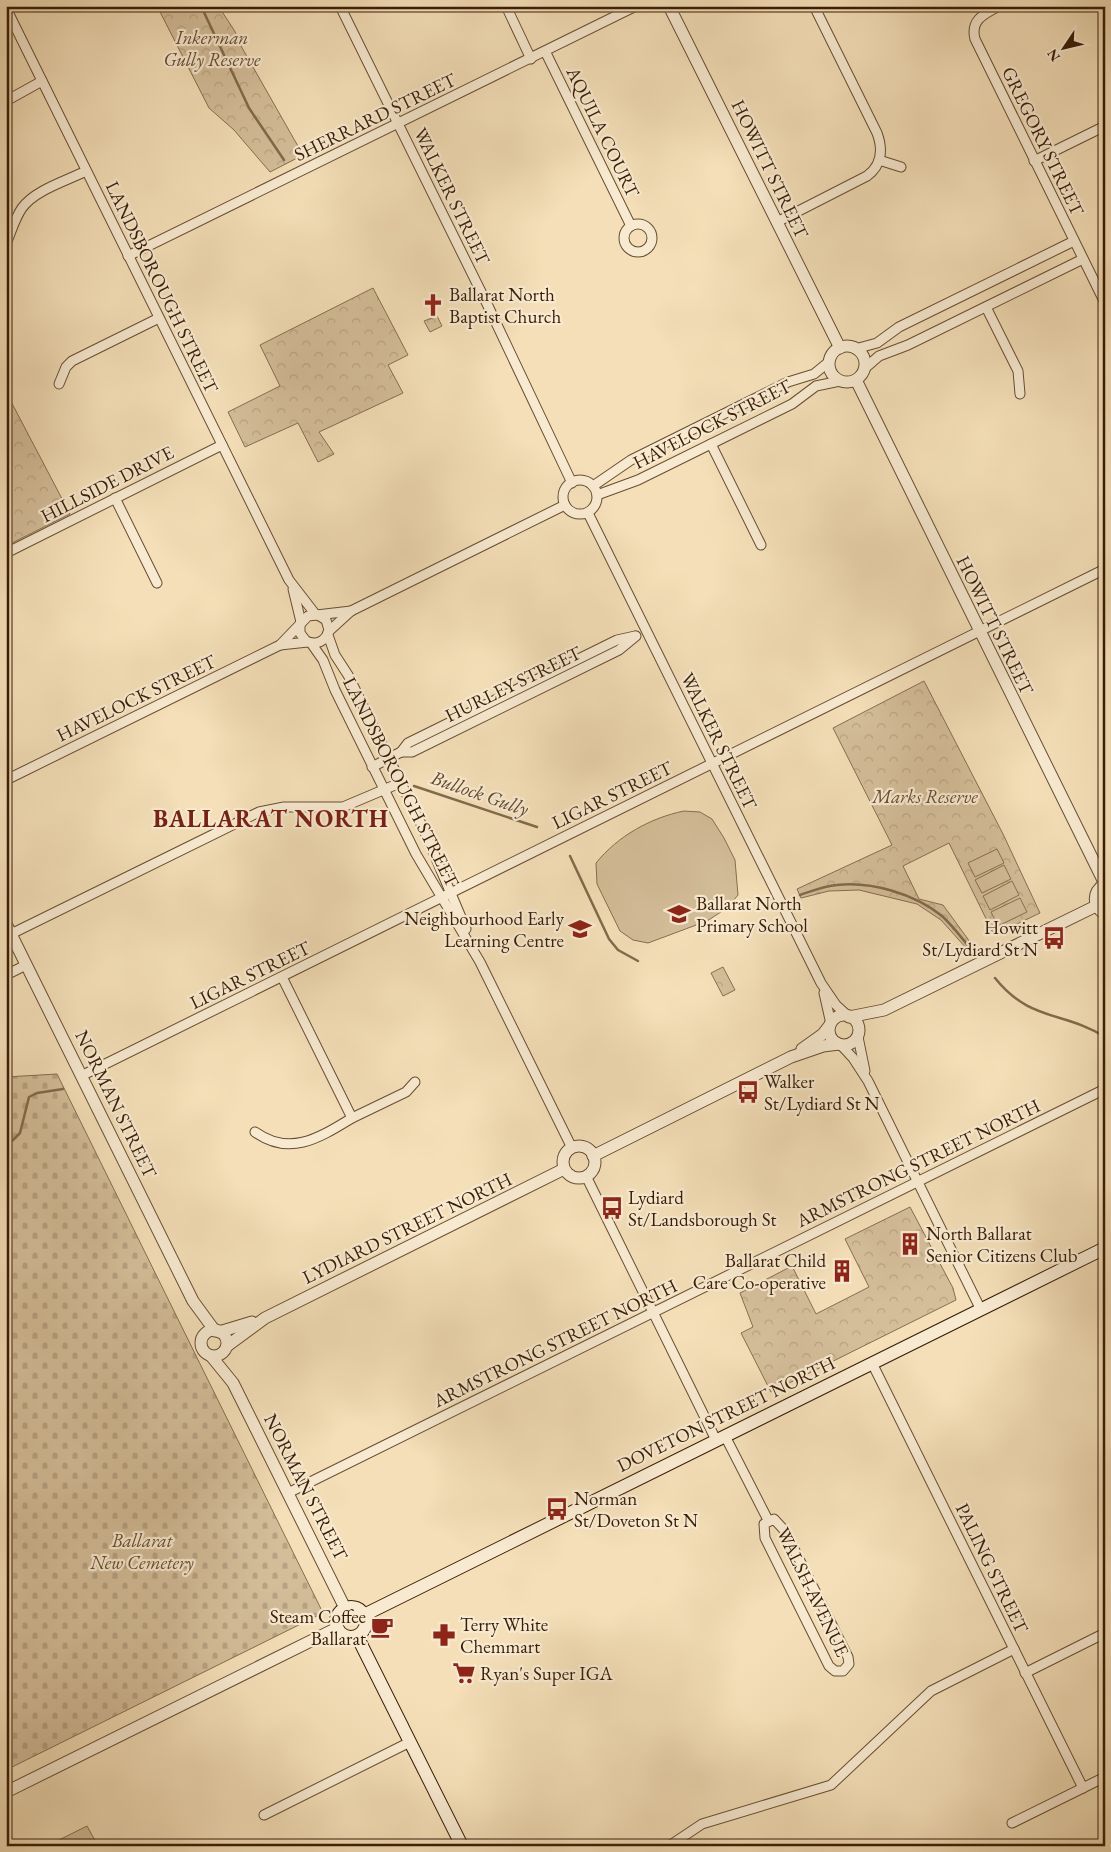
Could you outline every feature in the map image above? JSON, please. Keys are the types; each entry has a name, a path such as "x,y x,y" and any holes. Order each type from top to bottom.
{"main road":[{"name":"DOVETON STREET NORTH","path":"364,1615 1105,1248"},
{"path":"345,1608 358,1608 364,1615 366,1625 357,1636 347,1636 337,1628 336,1618 345,1608"},
{"path":"357,1636 462,1846"}],"street":[{"name":"WALKER STREET","path":"340,6 559,451 572,482"},
{"path":"506,6 531,59"},
{"name":"SHERRARD STREET","path":"128,256 546,53 636,6"},
{"path":"660,6 669,6"},
{"name":"HOWITT STREET","path":"669,6 840,348"},
{"path":"777,222 863,179 873,171 879,160 881,149 878,136 814,6"},
{"name":"GREGORY STREET","path":"999,6 978,19 973,26 975,39 1105,303"},
{"name":"LANDSBOROUGH STREET","path":"6,8 290,580 317,615"},
{"name":"AQUILA COURT","path":"546,53 632,226"},
{"path":"6,101 42,81"},
{"path":"1034,161 1105,126"},
{"path":"879,160 901,167"},
{"path":"6,244 18,214 27,203 39,194 86,171"},
{"path":"1074,241 900,328 877,343 855,349 840,348 834,352 830,361 831,372 840,380 849,382 856,380 864,369 879,356 908,345 1083,259"},
{"path":"986,307 1018,371 1020,394"},
{"path":"59,384 66,367 72,361 159,318"},
{"path":"855,349 863,356 864,369"},
{"name":"HAVELOCK STREET","path":"593,486 631,460 788,382 814,374 830,361"},
{"name":"HAVELOCK STREET","path":"597,495 638,480 792,404 816,386 840,380"},
{"name":"HOWITT STREET","path":"856,380 1105,884"},
{"path":"711,444 762,545"},
{"name":"HILLSIDE DRIVE","path":"6,553 222,445"},
{"path":"583,481 593,486 597,495 595,506 588,513 578,514 565,505 564,495 572,482 583,481"},
{"path":"115,498 157,583"},
{"path":"351,611 308,616 301,623 300,633 310,643 321,642 351,611 565,505"},
{"name":"WALKER STREET","path":"588,513 821,983 836,1005 849,1016"},
{"name":"LIGAR STREET","path":"81,1076 1105,570"},
{"name":"LANDSBOROUGH STREET","path":"290,580 301,623"},
{"path":"317,615 326,620 328,633"},
{"name":"HAVELOCK STREET","path":"6,780 280,645 301,623"},
{"name":"HURLEY STREET","path":"372,767 401,752 408,743 617,640 635,636 646,630"},
{"name":"LANDSBOROUGH STREET","path":"328,633 335,655 348,675 402,782 480,962 572,1148"},
{"name":"LANDSBOROUGH STREET","path":"310,643 323,660 372,767 416,854 480,962"},
{"name":"HAVELOCK STREET","path":"280,645 310,643"},
{"path":"9,929 258,812 284,807 343,807 402,782"},
{"path":"1105,884 1096,894 1096,906 1105,914"},
{"path":"790,1057 823,1034 837,1018 884,1010 1096,906"},
{"name":"NORMAN STREET","path":"9,929 193,1301 203,1337"},
{"path":"6,975 26,965"},
{"path":"282,977 352,1118"},
{"name":"WALKER STREET","path":"821,983 831,1024"},
{"path":"593,1156 790,1057 825,1045 850,1044 884,1010"},
{"path":"849,1016 858,1024 858,1035 868,1081"},
{"path":"831,1024 831,1037 854,1058 868,1081 981,1310"},
{"path":"255,1132 277,1144 294,1144 309,1141 406,1092 415,1082"},
{"name":"ARMSTRONG STREET NORTH","path":"288,1494 1105,1089"},
{"path":"583,1147 593,1156 594,1167 586,1176 572,1177 564,1169 564,1157 572,1148 583,1147"},
{"name":"LYDIARD STREET NORTH","path":"217,1331 265,1318 564,1169"},
{"path":"586,1176 653,1312 721,1438"},
{"name":"NORMAN STREET","path":"193,1301 217,1331"},
{"name":"LYDIARD STREET NORTH","path":"226,1349 265,1318"},
{"path":"217,1331 226,1338 226,1349 219,1356 211,1356 203,1349 203,1337 208,1332 217,1331"},
{"name":"NORMAN STREET","path":"226,1349 233,1383"},
{"name":"NORMAN STREET","path":"211,1356 233,1383 345,1608"},
{"name":"PALING STREET","path":"872,1363 1083,1788"},
{"name":"WALSH AVENUE","path":"721,1438 768,1520"},
{"name":"WALSH AVENUE","path":"768,1520 776,1520 785,1532 848,1657 849,1664 843,1671 835,1671 829,1666 765,1538 763,1527 768,1520"},
{"path":"6,1792 337,1628"},
{"path":"1025,1672 1105,1633"},
{"path":"669,1846 702,1824 831,1785 931,1691 1014,1649"},
{"path":"264,1815 410,1742"},
{"path":"1012,1823 1105,1778"}],"green space":[{"name":"Inkerman Gully Reserve","path":"157,6 223,6 220,8 303,155 270,172 234,130 209,108"},
{"path":"373,288 408,355 388,365 403,393 319,432 334,454 318,462 298,423 245,447 228,412 280,386 260,345"},
{"path":"437,316 442,326 430,332 424,321"},
{"path":"6,392 70,514 6,546"},
{"name":"Marks Reserve","path":"924,681 1003,834 1040,913 994,935 949,843 903,866 919,899 943,905 973,946 967,949 941,920 917,904 859,890 829,891 801,898 797,889 892,845 833,728"},
{"path":"684,811 700,812 712,819 735,860 738,895 727,908 707,921 648,943 633,940 620,931 597,884 596,863 614,844 647,823"},
{"path":"997,849 1004,863 975,877 968,863"},
{"path":"1004,865 1011,879 982,893 975,880"},
{"path":"1012,881 1019,895 990,910 983,896"},
{"path":"1020,898 1027,912 998,926 991,912"},
{"path":"723,967 735,990 723,996 711,973"},
{"name":"Ballarat New Cemetery","path":"57,1074 323,1613 6,1770 6,1077"},
{"path":"910,1207 953,1288 956,1300 771,1392 741,1333 753,1327 740,1293 792,1266 816,1314 869,1287 845,1239"},
{"path":"87,1826 98,1846 47,1846"}],"waterway":[{"path":"201,6 249,108 284,160"},
{"name":"Bullock Gully","path":"414,786 537,827"},
{"name":"Bullock Gully","path":"570,856 609,939 618,950 638,961"},
{"path":"800,895 827,886 850,884 878,887 906,895 942,916 970,948"},
{"path":"995,978 1008,992 1034,1009 1075,1023 1105,1037"},
{"path":"6,1147 20,1133 29,1097 37,1093 63,1089"}],"place":[{"name":"Ballarat North Baptist Church","path":"433,305"},
{"name":"Ballarat North Primary School","path":"679,914"},
{"name":"Neighbourhood Early Learning Centre","path":"580,929"},
{"name":"Howitt St/Lydiard St N","path":"1054,938"},
{"name":"Walker St/Lydiard St N","path":"748,1092"},
{"name":"Lydiard St/Landsborough St","path":"612,1208"},
{"name":"North Ballarat Senior Citizens Club","path":"910,1244"},
{"name":"Ballarat Child Care Co-operative","path":"842,1271"},
{"name":"Norman St/Doveton St N","path":"557,1509"},
{"name":"Steam Coffee Ballarat","path":"382,1627"},
{"name":"Terry White Chemmart","path":"444,1635"},
{"name":"Ryan's Super IGA","path":"464,1673"}],"district":[{"name":"BALLARAT NORTH","path":"271,818"}]}
